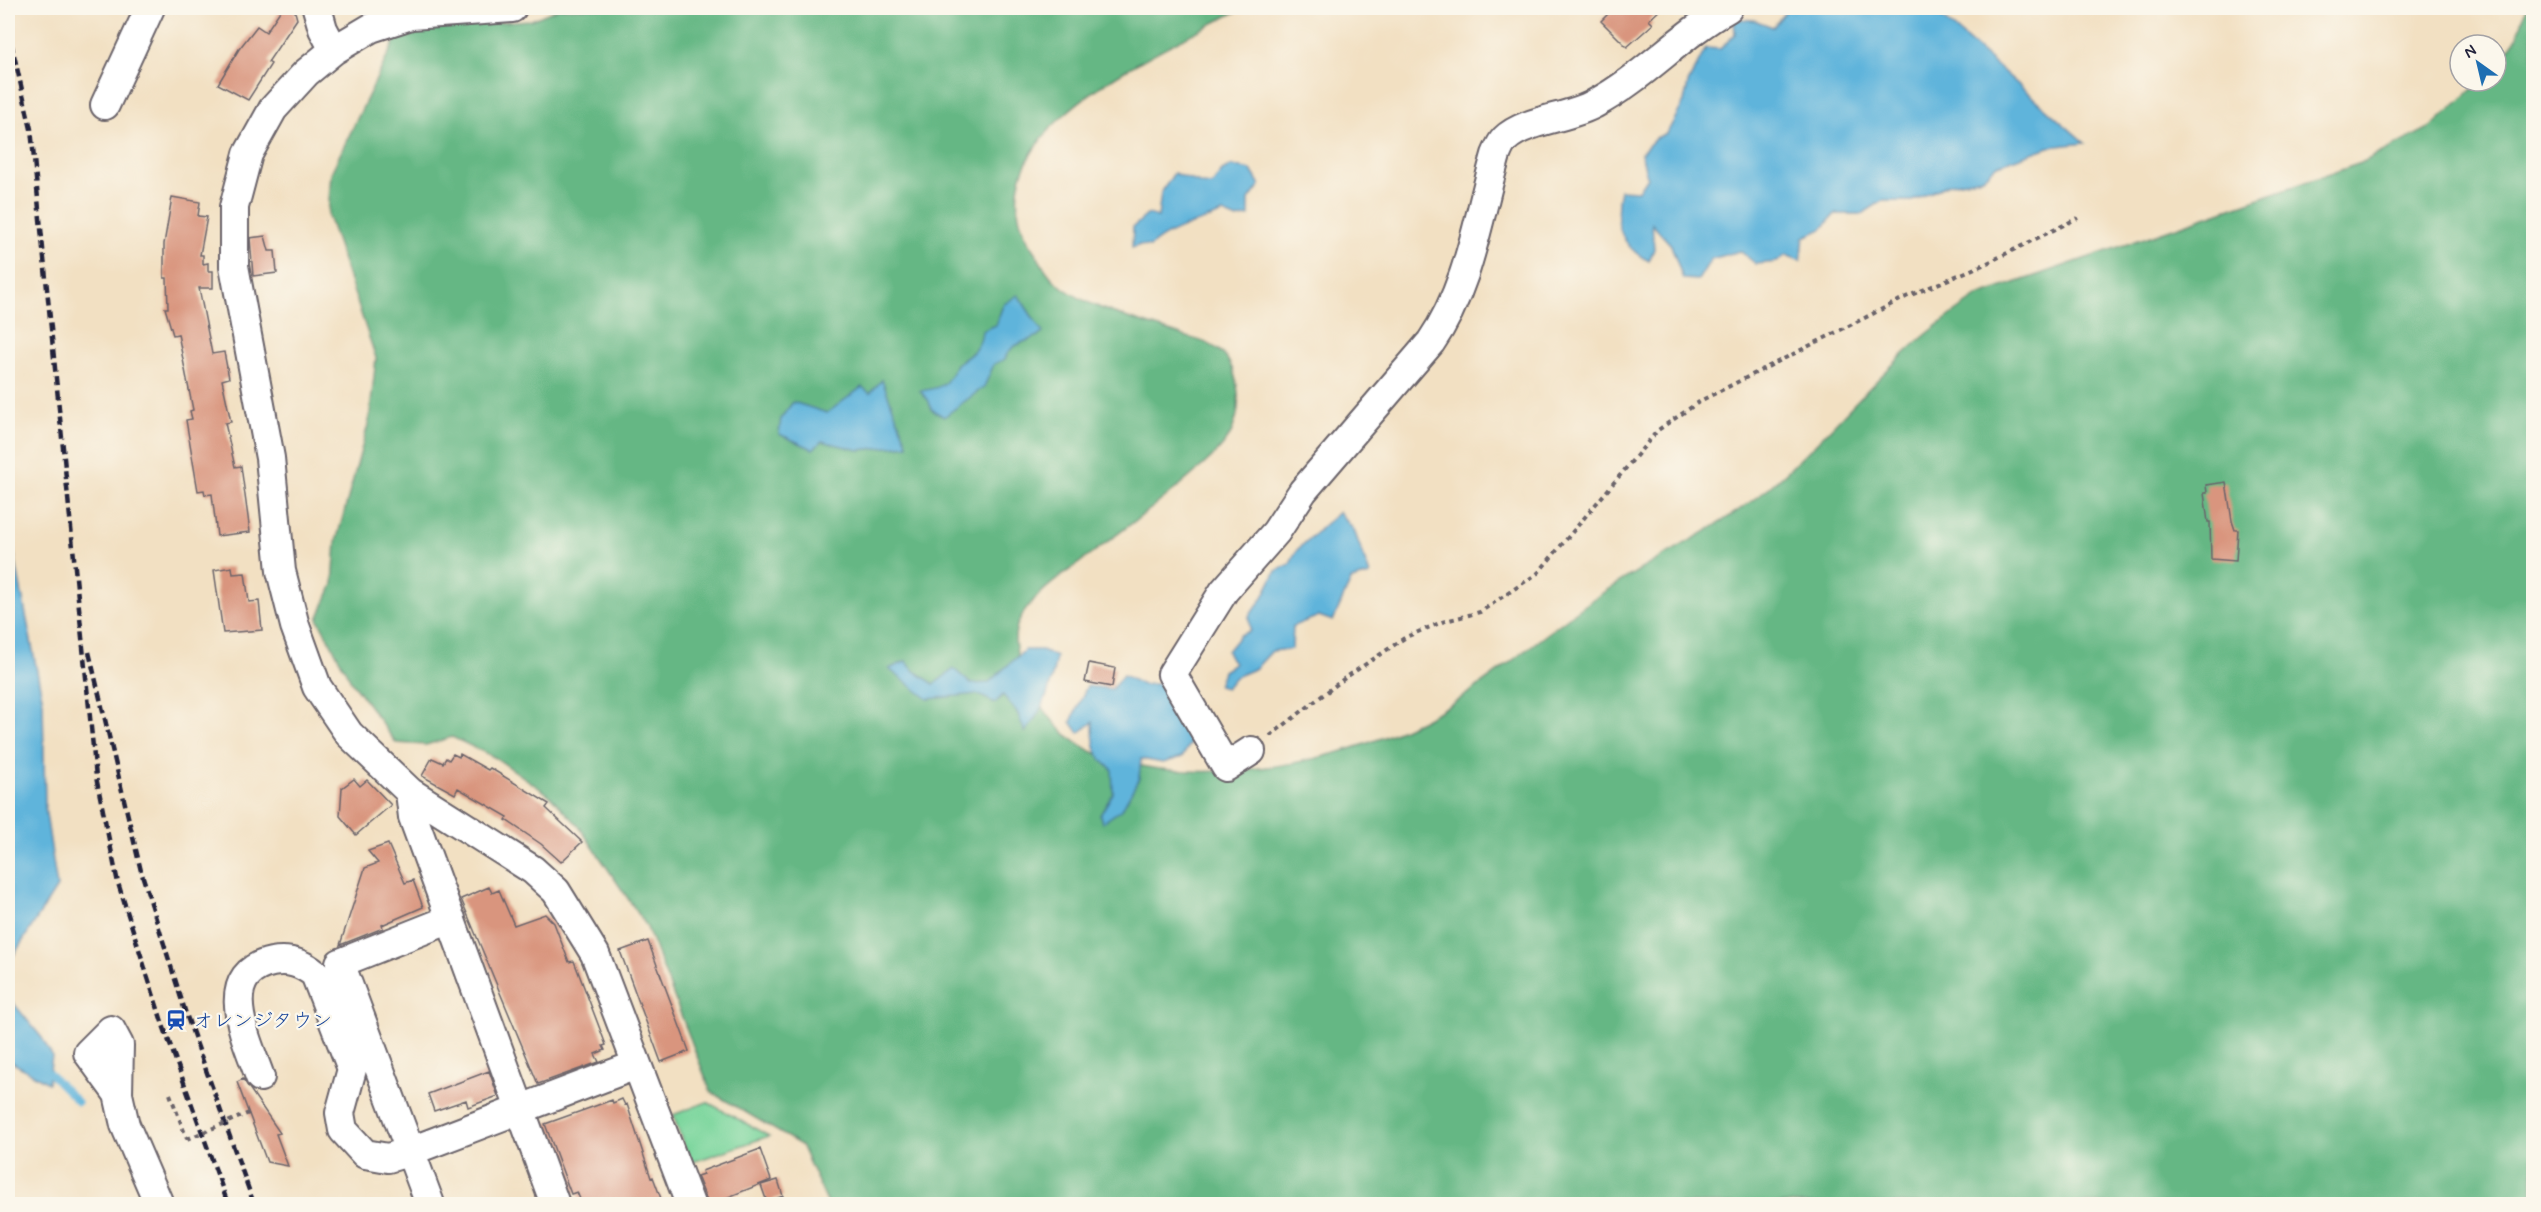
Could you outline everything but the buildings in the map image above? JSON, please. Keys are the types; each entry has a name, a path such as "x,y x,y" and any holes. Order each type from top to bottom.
{"street":[{"path":"105,105 150,8"},
{"path":"317,8 323,29 334,50"},
{"path":"512,8 410,11 371,28 334,50 306,72 273,109 248,154 234,207 234,266 270,458 281,571 295,626 317,687 349,734 410,792 532,870 556,891 596,954 690,1204"},
{"path":"1251,751 1226,767 1172,674 1224,591 1276,532 1303,491 1431,342 1446,321 1464,275 1496,155 1505,139 1522,129 1594,105 1632,80 1688,33 1728,8"},
{"path":"410,792 413,817 555,1204"},
{"path":"430,1204 340,963 451,919"},
{"path":"260,1077 237,1009 239,988 250,973 264,964 283,960 304,964 315,974 352,1069 340,1113 343,1130 364,1154 388,1158 411,1151 636,1065"},
{"path":"118,1094 126,1125 159,1204"}],"path":[{"path":"1251,751 1345,678 1406,637 1442,622 1480,612 1538,573 1658,430 1702,400 1906,297 1985,264 2078,218"},
{"path":"170,1094 187,1139 249,1113"}],"green space":[{"path":"560,8 1243,8 1166,47 1121,73 1079,102 1045,135 1023,171 1018,211 1042,265 1052,278 1068,291 1116,314 1207,343 1222,353 1233,372 1238,393 1237,415 1225,443 1174,490 1041,593 1019,621 1015,639 1018,658 1041,705 1058,726 1077,743 1114,760 1156,768 1200,772 1246,770 1337,753 1421,721 1458,700 1598,596 1752,501 1806,454 1912,347 1940,323 1980,295 2361,163 2431,127 2468,93 2508,93 2508,50 2518,36 2526,8 2533,8 2533,1204 828,1204 801,1145 711,1092 646,925 578,825 549,795 496,758 452,737 426,745 396,743 351,681 318,619 333,584 336,542 369,421 376,358 328,216 331,173 401,28 531,20"},
{"path":"707,1102 769,1136 690,1163 673,1115"}],"water":[{"path":"1788,8 1931,8 2085,143 2049,147 1997,165 1982,178 1949,184 1912,201 1882,201 1862,214 1835,214 1822,229 1804,237 1801,261 1786,255 1777,262 1756,264 1740,251 1711,259 1698,280 1683,279 1671,245 1652,224 1654,249 1649,261 1631,248 1625,240 1617,212 1620,190 1638,191 1647,177 1641,153 1656,138 1667,133 1684,102 1688,83 1706,48 1720,49 1735,34 1734,19 1754,20 1773,27"},
{"path":"1231,166 1251,170 1260,185 1249,200 1249,216 1237,219 1223,213 1166,235 1150,247 1140,245 1132,248 1133,227 1148,214 1158,217 1161,193 1174,173 1202,184 1212,185 1222,171"},
{"path":"1018,295 1043,333 1016,345 1005,359 994,364 984,387 944,417 931,409 929,401 920,391 939,387 947,381 956,364 970,355 977,347 982,331 996,325 1003,305"},
{"path":"882,380 908,445 859,450 822,441 813,449 779,434 781,418 793,402 827,413 862,387 870,393"},
{"path":"1339,512 1354,530 1370,575 1351,580 1333,621 1319,616 1293,626 1292,649 1272,651 1256,668 1235,677 1226,688 1218,686 1223,671 1234,664 1227,651 1240,635 1250,631 1249,616 1262,599 1276,571 1290,564 1297,550"},
{"path":"8,531 43,702 45,807 57,887 8,964"},
{"path":"1025,650 1042,650 1056,657 1046,697 1038,714 1025,732 1017,712 1003,695 995,703 977,694 928,699 889,669 906,661 914,671 934,684 954,669 971,684 988,683"},
{"path":"1123,675 1143,685 1164,683 1195,736 1182,757 1163,763 1141,759 1139,778 1122,809 1102,823 1100,815 1113,793 1112,769 1098,755 1093,737 1093,722 1079,733 1071,722 1087,686 1112,689"},
{"path":"8,992 10,999 42,1038 52,1056 48,1083 8,1060"}],"waterway":[{"path":"44,1068 78,1102"}],"railway":[{"path":"8,29 31,129 96,777 118,883 163,1025 228,1204"},
{"path":"89,652 141,871 186,1014 254,1204"}],"place":[{"name":"オレンジタウン","path":"176,1020"}]}
